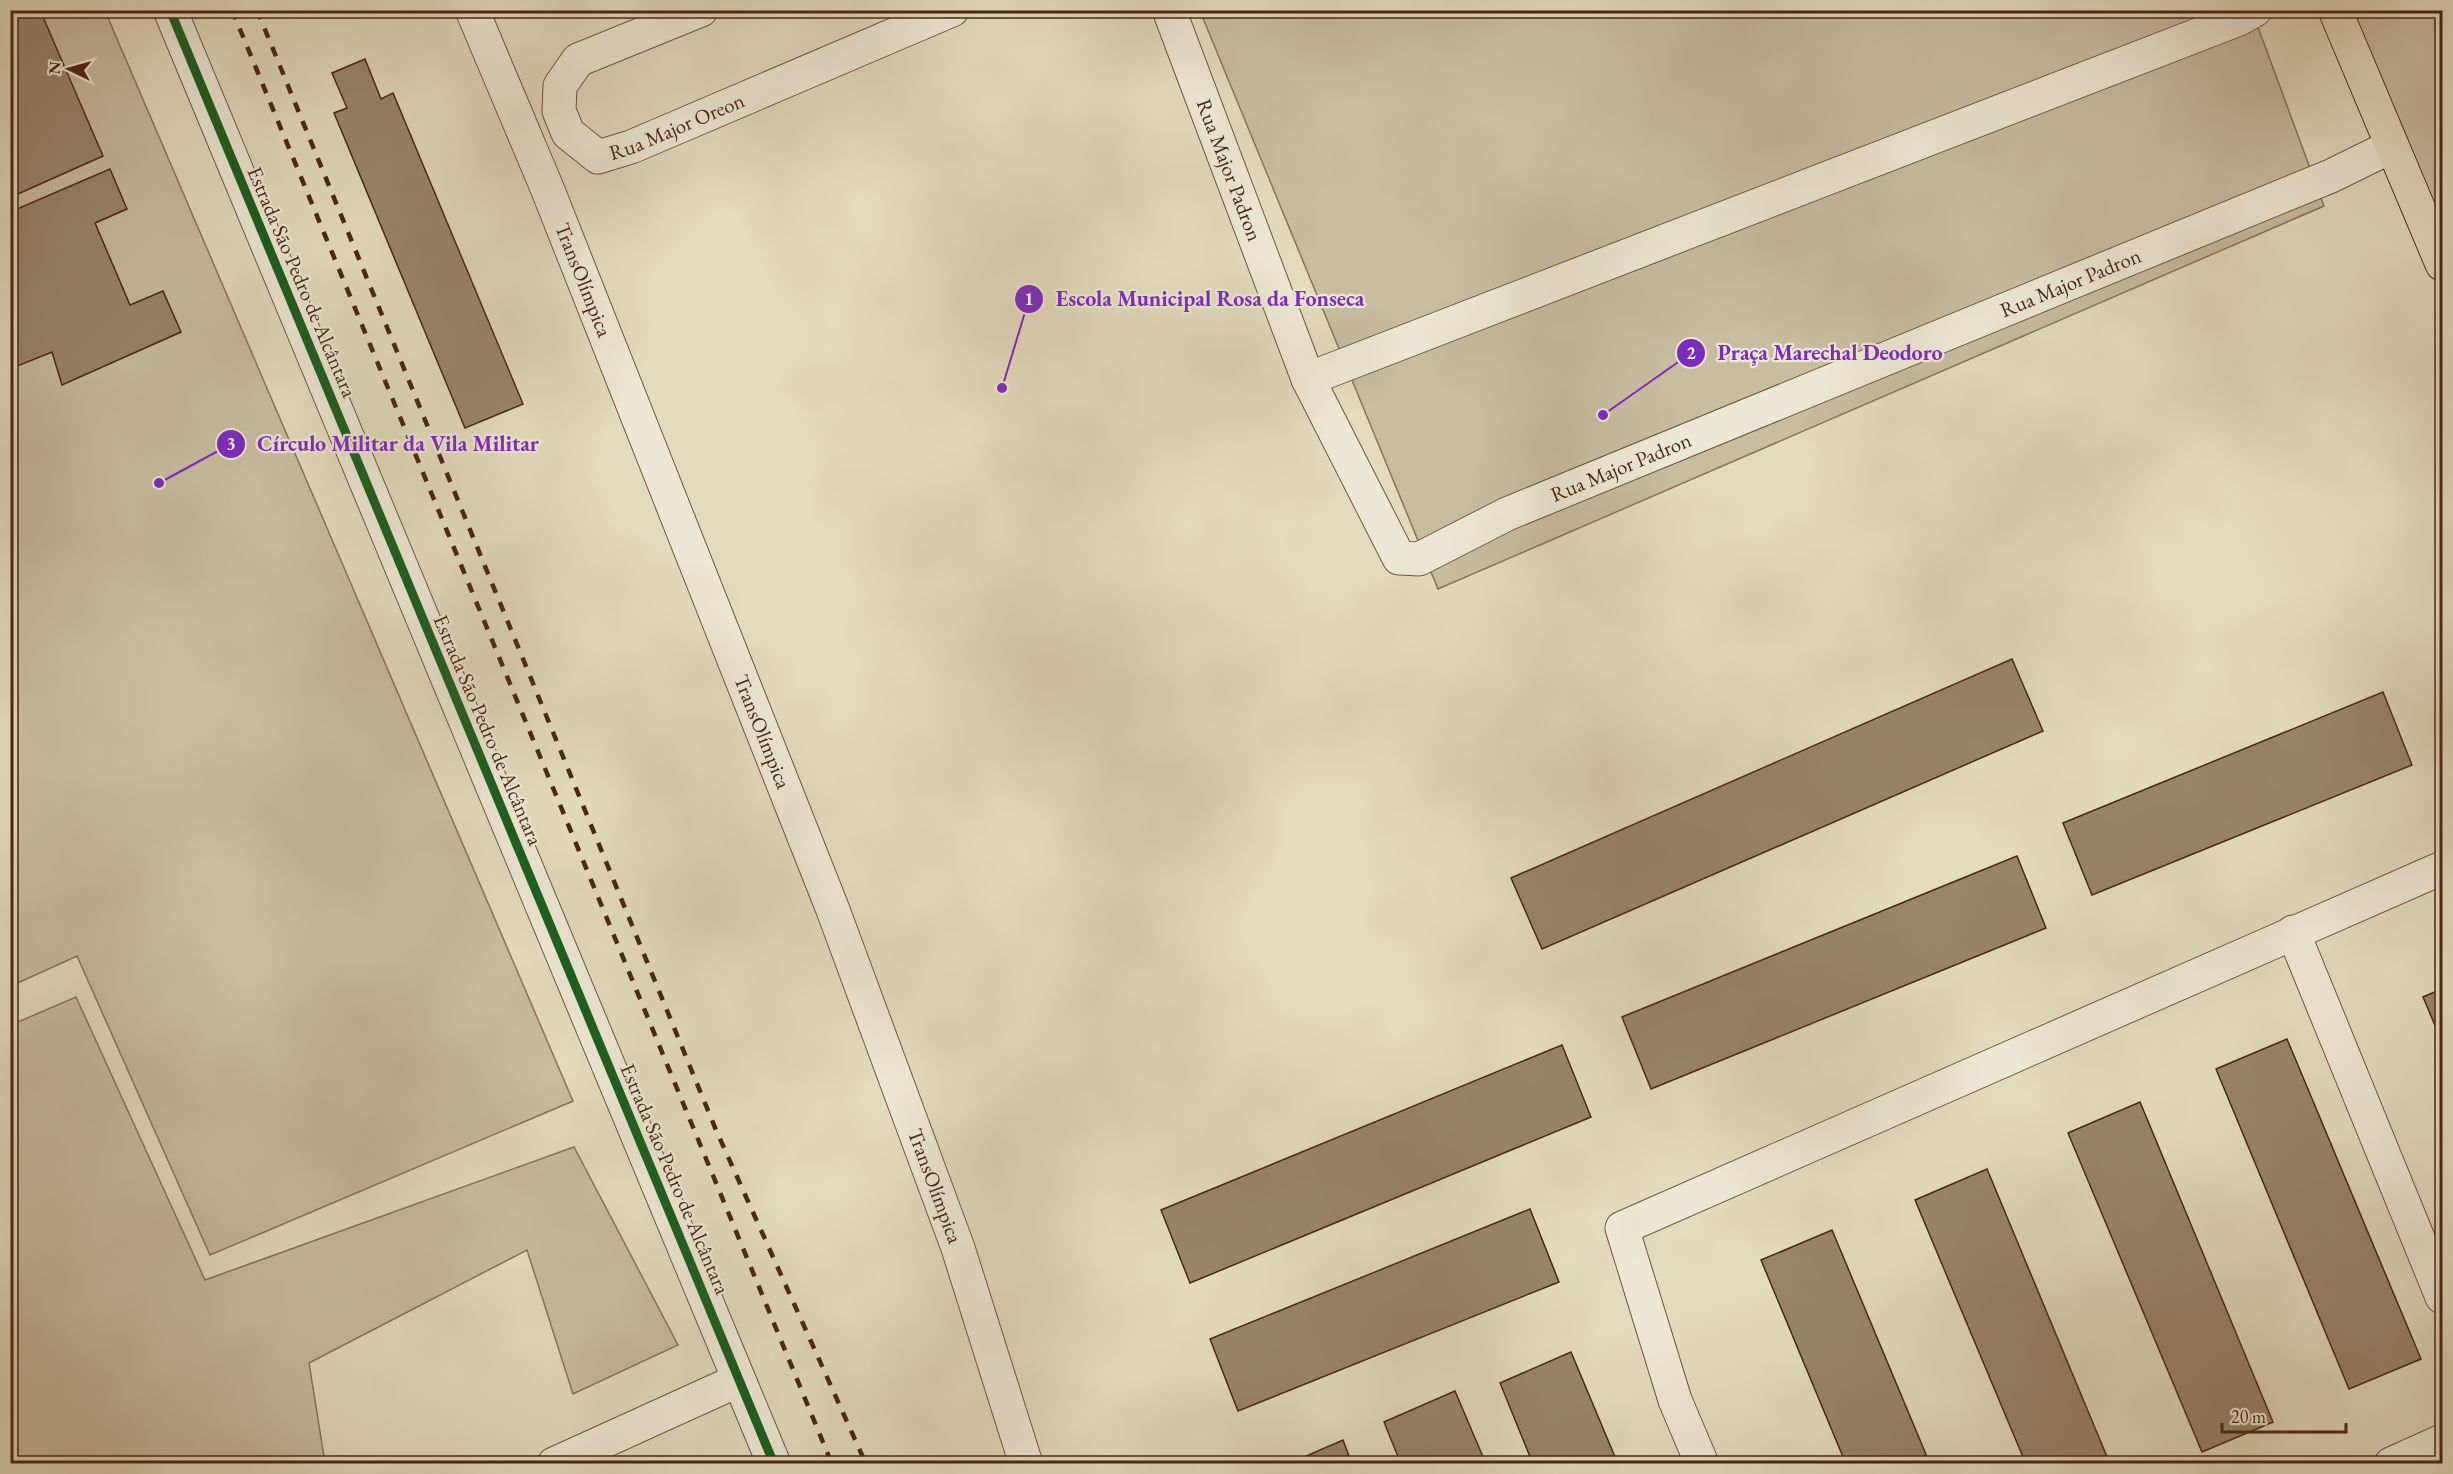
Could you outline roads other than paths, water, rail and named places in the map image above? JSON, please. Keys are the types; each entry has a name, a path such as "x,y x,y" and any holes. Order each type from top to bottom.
{"main road":[{"path":"2334,10 2442,264"}],"street":[{"name":"Estrada São Pedro de Alcântara","path":"170,10 774,1464"},
{"name":"TransOlímpica","path":"472,10 552,199 834,910 958,1248 1026,1464"},
{"name":"Rua Major Oreon","path":"700,10 578,60 560,86 559,111 568,133 598,157 631,147 952,10"},
{"name":"Rua Major Padron","path":"1169,10 1308,379 1399,558 1419,559 1507,514 2331,176 2392,146"},
{"path":"1308,379 2228,24 2255,10"},
{"path":"1702,1464 1674,1400 1622,1228 2442,868"},
{"path":"2293,932 2442,1297"},
{"path":"554,1464 739,1380"},
{"path":"2391,1464 2442,1441"}],"railway":[{"path":"232,10 832,1464"},
{"path":"257,10 716,1130 866,1464"}],"place":[{"name":"Escola Municipal Rosa da Fonseca","path":"1002,388"},
{"name":"Praça Marechal Deodoro","path":"1603,415"},
{"name":"Círculo Militar da Vila Militar","path":"159,483"}]}
